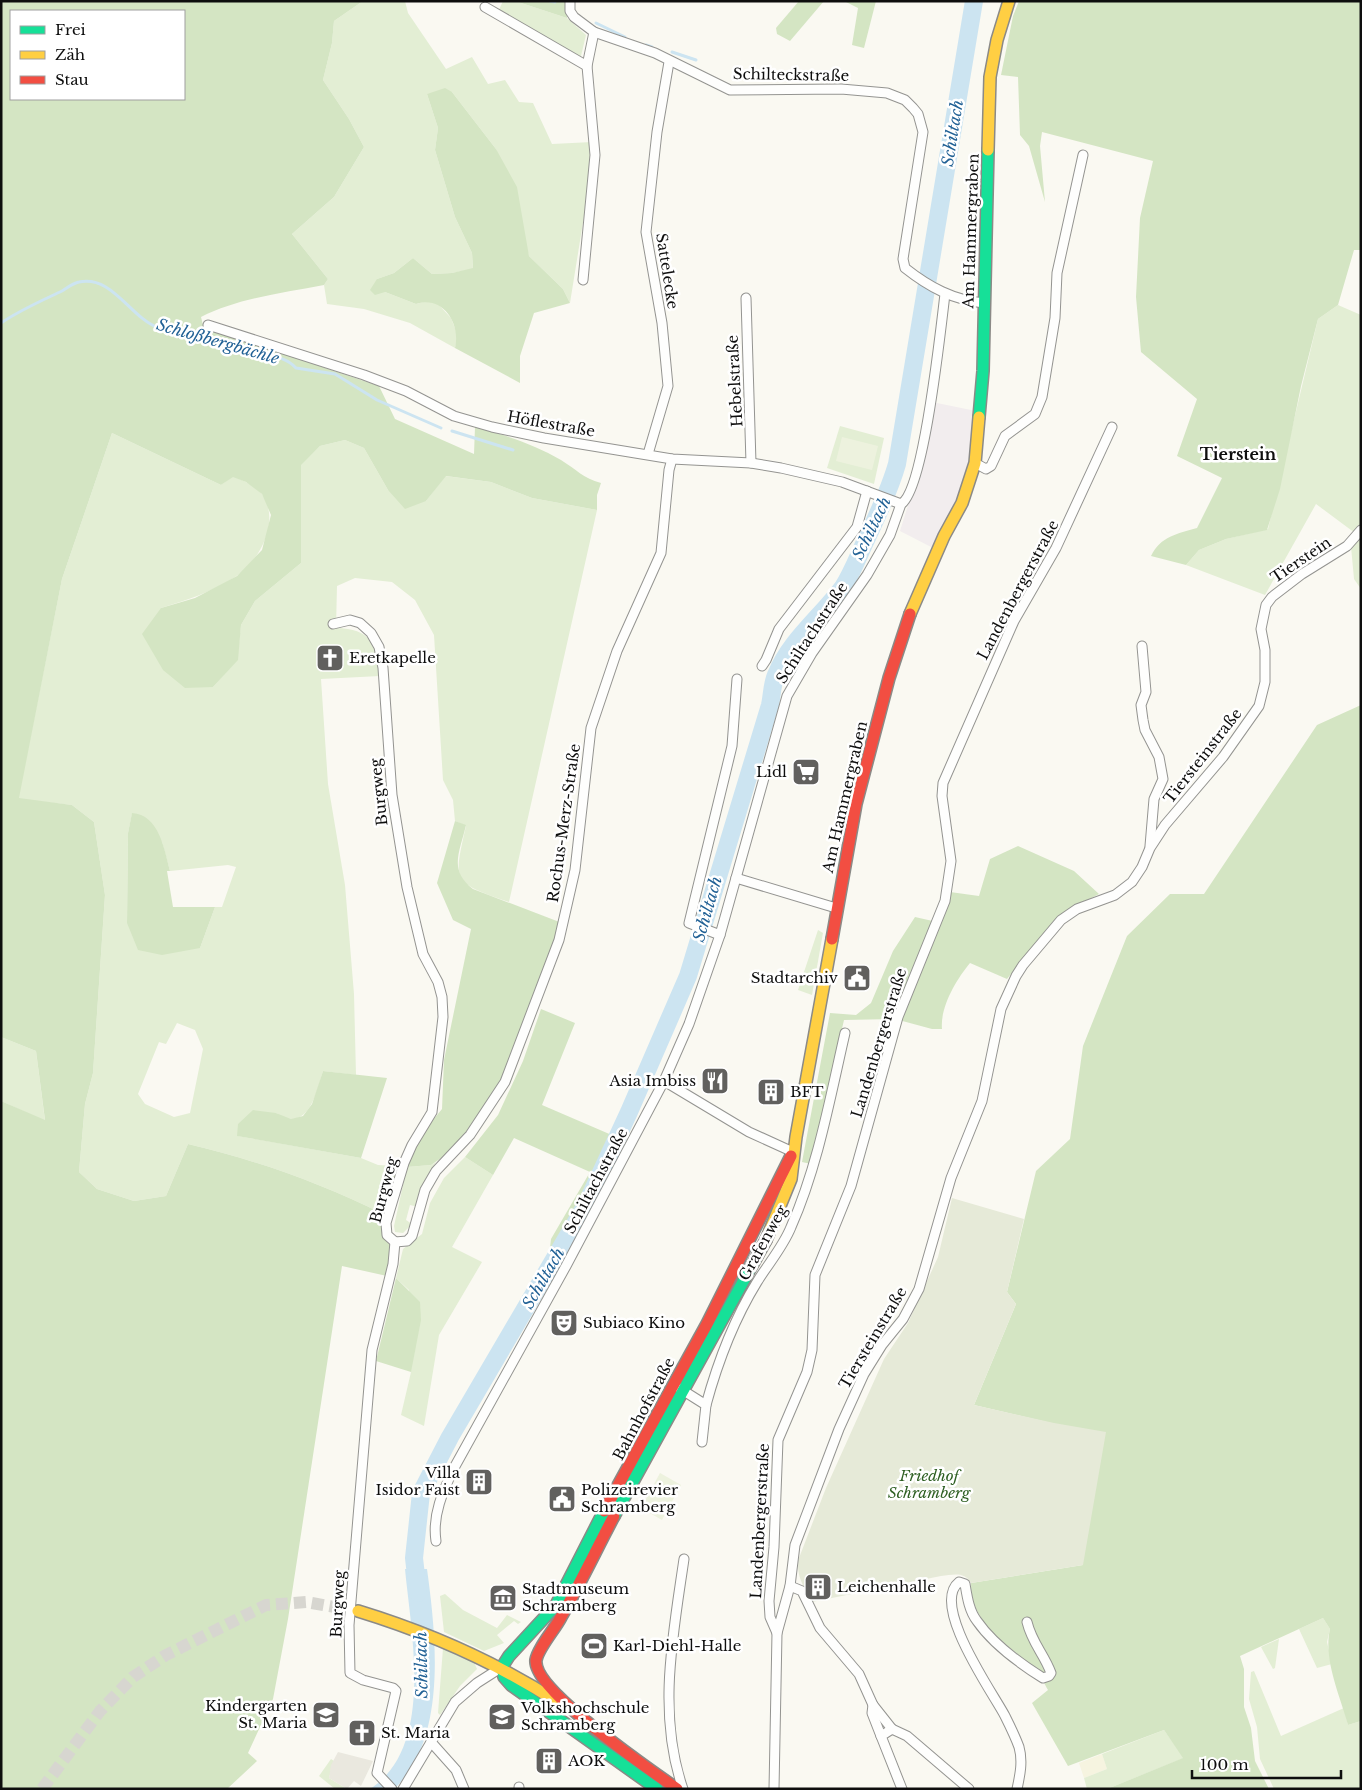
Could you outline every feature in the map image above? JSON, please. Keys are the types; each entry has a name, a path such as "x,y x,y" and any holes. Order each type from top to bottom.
{"main road":[{"name":"Am Hammergraben","path":"794,1152 856,804 889,678 905,625 944,536 962,503 975,464 983,371 990,77 997,40 1009,1"},
{"name":"Bahnhofstraße","path":"576,1714 540,1675 536,1662 540,1652 564,1614 679,1388 778,1177 794,1152"},
{"name":"Bahnhofstraße","path":"502,1667 509,1656 556,1605 582,1552 679,1388"},
{"path":"358,1612 408,1627 502,1667 576,1714 677,1789"},
{"path":"502,1667 504,1678 510,1685 657,1789"}],"street":[{"name":"Schilteckstraße","path":"570,1 570,11 574,17 594,32 640,46 669,62 730,90 841,89 887,93 905,100 918,114 923,132 904,259 905,268 941,291"},
{"path":"485,7 587,66"},
{"path":"583,280 595,155 587,66 594,32"},
{"name":"Sattelecke","path":"648,454 668,386 662,322 646,232 649,188 669,62"},
{"path":"975,464 986,469 991,466 999,453 1005,436 1038,409 1048,371 1055,318 1057,274 1083,155"},
{"path":"941,291 964,301 984,303"},
{"name":"Schiltachstraße","path":"436,1540 436,1516 443,1492 454,1468 566,1266 664,1081 689,1024 720,935 787,696 812,653 867,575 890,535 901,504 905,501 913,482 929,415 941,291"},
{"name":"Hebelstraße","path":"746,298 751,463"},
{"name":"Höflestraße","path":"208,325 364,375 406,392 454,416 473,422 544,438 672,459 751,463 815,475 901,504"},
{"name":"Landenbergerstraße","path":"777,1633 770,1616 769,1601 774,1547 778,1440 807,1372 812,1350 815,1275 851,1186 898,1017 945,900 950,861 942,796 943,783 1014,621 1056,548 1112,427"},
{"name":"Rochus-Merz-Straße","path":"395,1242 407,1241 412,1236 425,1190 436,1171 470,1135 505,1082 559,940 575,870 591,728 617,650 661,553 669,470 672,459"},
{"name":"Schiltachstraße","path":"762,666 779,629 857,527 867,491"},
{"name":"Tierstein","path":"1263,646 1262,617 1272,597 1302,574 1347,546 1361,530"},
{"name":"Burgweg","path":"333,624 350,620 360,623 371,633 379,647 383,668 392,795 405,878 423,954 438,982 442,997 443,1017 432,1112 412,1145 404,1163 386,1223 387,1235 395,1242 393,1264 372,1350 349,1625 350,1673 363,1680 392,1688 396,1695 377,1764 379,1775 392,1789"},
{"name":"Tiersteinstraße","path":"1142,646 1146,692 1142,705 1143,720 1145,730 1159,757 1163,779 1154,799 1150,848"},
{"name":"Tiersteinstraße","path":"774,1789 777,1633 790,1586 795,1545 839,1429 864,1374 882,1345 903,1319 919,1289 951,1178 982,1101 1001,1009 1023,965 1061,920 1077,908 1115,895 1132,882 1165,825 1223,757 1259,706 1265,682 1263,646"},
{"path":"720,935 689,923 732,746 737,679"},
{"path":"736,878 836,908"},
{"name":"Grafenweg","path":"702,1442 706,1405 720,1355 757,1283 791,1229 804,1195 814,1165 845,1032"},
{"path":"664,1081 749,1132 794,1152"},
{"path":"679,1388 706,1405"},
{"path":"683,1789 676,1768 668,1707 668,1678 684,1558"},
{"path":"1017,1789 1021,1765 1019,1750 1004,1714 986,1687 955,1623 953,1597 955,1586 959,1582 964,1584 976,1620 995,1641 1042,1678 1051,1674 1049,1667 1033,1643 1027,1622"},
{"path":"790,1586 802,1591 820,1628 859,1674 873,1705 892,1729 907,1736 968,1789"},
{"path":"403,1789 455,1702 477,1683 502,1667"},
{"path":"873,1705 872,1713 902,1789"},
{"path":"881,1736 892,1729"},
{"path":"431,1742 456,1770 464,1789"}],"shaded area":[{"path":"932,402 976,411 972,447 960,491 933,548 900,531 919,470"},
{"path":"338,1752 373,1761 361,1786 354,1781 347,1789 329,1778 331,1765"},
{"path":"1102,1754 1107,1769 1084,1778 1079,1763"}],"green space":[{"path":"1,1 363,1 334,21 332,43 323,80 349,119 364,147 334,197 292,234 328,279 324,285 261,297 215,310 201,317 204,329 379,386 395,419 474,454 475,427 540,449 585,476 601,483 597,495 597,510 532,498 491,482 446,476 426,501 405,509 388,490 364,448 345,440 320,446 301,465 301,563 255,601 241,625 238,660 213,687 185,688 163,670 142,634 161,608 195,598 237,576 262,550 271,515 262,494 246,482 233,477 221,485 112,433 62,579 19,798 72,805 94,822 105,895 93,1073 85,1104 79,1172 97,1189 134,1201 166,1196 188,1144 288,1173 336,1192 383,1214 384,1232 392,1248 387,1276 342,1266 288,1619 273,1699 248,1753 257,1761 227,1789 1,1789 1,1101 45,1120 36,1051 1,1037"},
{"path":"363,1 405,1 408,13 446,69 472,57 488,84 505,80 519,102 533,103 552,144 592,142 584,216 570,303 563,289 529,256 496,149 452,92 427,94 438,128 435,150 455,217 472,253 473,269 432,274 413,258 394,273 377,279 385,292 416,304 427,301 438,304 451,318 458,336 455,348 410,323 364,309 327,304 324,285 328,279 292,234 334,197 364,147 349,119 323,80 332,43 334,21"},
{"path":"503,1 515,1 567,18 586,35 581,56 570,54 498,12"},
{"path":"515,1 567,1 567,18"},
{"path":"799,1 824,1 790,41 777,34 776,28"},
{"path":"844,1 876,1 864,48 852,45 858,8"},
{"path":"1019,1 1361,1 1361,250 1354,250 1338,305 1318,319 1301,386 1280,489 1267,530 1226,539 1199,550 1186,565 1151,556 1155,549 1165,540 1176,534 1197,528 1222,478 1177,456 1197,399 1141,352 1136,297 1140,218 1153,161 1042,132 1040,146 1045,202 1029,146 1020,135 1018,77 1001,75 1013,16"},
{"path":"445,88 452,92 496,149 517,187 529,256 563,289 570,303 534,313 520,356 520,383 455,348 455,330 448,314 442,308 426,302 416,304 385,292 375,295 370,290 377,279 394,273 413,258 432,274 452,273 473,268 472,253 455,217 435,150 438,128 427,94"},
{"path":"1338,305 1361,315 1361,528 1355,533 1316,504 1265,595 1186,565 1199,550 1226,539 1268,529 1318,319"},
{"path":"840,426 884,438 874,484 827,468"},
{"path":"112,433 221,485 233,476 240,479 259,491 267,505 269,516 265,540 260,551 244,570 227,582 209,591 161,608 213,687 237,660 241,625 255,601 301,563 301,464 320,446 345,440 364,448 388,490 426,501 445,476 491,482 532,498 597,510 509,902 476,890 461,878 459,859 466,826 455,821 453,800 443,780 434,635 415,600 392,582 355,578 337,586 336,628 357,631 370,640 374,647 380,676 321,679 328,784 345,885 354,994 356,1075 323,1071 313,1101 304,1114 298,1118 291,1119 276,1113 238,1136 361,1158 378,1165 397,1166 392,1196 383,1214 336,1192 288,1173 188,1144 166,1196 134,1201 97,1189 79,1172 85,1104 93,1073 105,895 94,822 72,805 18,799 62,579","holes":["132,814 162,842 170,871 228,865 236,867 222,907 215,907 200,948 127,923 128,833","177,1023 195,1030 203,1049 190,1113 174,1117 145,1104 138,1094 159,1042 166,1044"]},
{"path":"842,437 878,446 872,470 836,461"},
{"path":"1361,535 1361,589 1354,579 1351,547"},
{"path":"1361,705 1361,1721 1348,1725 1331,1665 1328,1641 1330,1629 1323,1618 1240,1656 1244,1669 1244,1707 1251,1728 1255,1761 1269,1789 1107,1789 1183,1758 1164,1730 1068,1766 1032,1703 1048,1690 1035,1670 1003,1642 984,1622 972,1598 971,1583 1083,1565 1055,1424 974,1405 1016,1304 1007,1292 1036,1171 1070,1139 1083,1046 1127,936 1170,894 1204,894 1317,725"},
{"path":"132,813 141,815 148,820 159,834 170,871 167,871 173,907 215,907 200,948 162,955 138,950 127,923 128,833"},
{"path":"455,821 466,825 458,860 458,868 465,882 473,889 562,923 514,1058 478,1125 450,1152 431,1165 407,1167 418,1138 442,1109 444,1060 471,929 453,920 437,883"},
{"path":"1018,846 1074,871 1099,894 1072,908 1053,922 1007,979 970,963 959,977 946,1003 942,1029 932,1029 895,1019 844,1020 811,1164 802,1162 830,1013 856,1015 871,1003 893,951 915,917 937,922 950,892 979,896 990,859"},
{"path":"818,930 823,933 812,995 798,990"},
{"path":"541,1009 575,1023 542,1105 614,1136 581,1204 554,1251 550,1248 551,1239 590,1172 514,1138 493,1175 465,1157 498,1115 523,1061"},
{"path":"1,1037 36,1051 45,1121 1,1101"},
{"path":"323,1071 387,1078 361,1158 237,1136 238,1124 253,1110 276,1113 291,1119 303,1116 312,1104"},
{"path":"465,1157 493,1175 452,1247 482,1262 439,1335 424,1426 401,1415 411,1372 409,1290 396,1278 403,1249 422,1234 430,1203 444,1178"},
{"path":"436,1162 426,1179 418,1207 410,1205 406,1220 412,1224 403,1233 395,1232 394,1226 407,1167 431,1165"},
{"name":"Friedhof Schramberg","path":"952,1198 1024,1219 1007,1292 1016,1304 974,1405 1054,1423 1106,1432 1083,1565 971,1583 962,1575 941,1576 812,1602 799,1575 799,1558 826,1488 884,1359 908,1323 938,1257"},
{"path":"396,1278 420,1302 421,1320 411,1372 376,1361"},
{"path":"660,1473 681,1485 662,1520 641,1508"},
{"path":"445,1594 463,1610 497,1628 507,1615 521,1622 518,1624 514,1621 497,1635 504,1643 484,1651 444,1632 440,1596"},
{"path":"1323,1618 1330,1629 1327,1642 1332,1664 1317,1668 1299,1629"},
{"path":"1279,1639 1275,1668 1273,1669 1261,1647"},
{"path":"443,1648 473,1660 477,1669 460,1686 440,1715 438,1713"},
{"path":"1254,1671 1281,1736 1344,1708 1348,1725 1361,1721 1361,1789 1274,1789 1260,1759 1257,1727 1249,1699 1251,1672"},
{"path":"1164,1730 1184,1758 1107,1789 1087,1789 1084,1778 1107,1769 1102,1754"},
{"path":"331,1759 334,1761 329,1778 347,1789 335,1789 319,1776"}],"water":[{"path":"405,1569 427,1569 435,1654 431,1715 423,1743 411,1768 394,1789 370,1789 390,1770 404,1746 411,1718 414,1688 414,1656"}],"waterway":[{"path":"550,1 555,2"},
{"name":"Schiltach","path":"418,1593 414,1558 421,1493 450,1437 586,1205 688,976 770,705 776,675 789,651 846,582 887,494 894,474 974,1"},
{"path":"596,23 625,37"},
{"path":"646,45 652,47"},
{"path":"672,52 696,60"},
{"name":"Schloßbergbächle","path":"1,323 75,283 91,282 102,285 112,291 139,316 159,328 220,339 247,351 286,360 296,368 335,374 377,400 441,428"},
{"name":"Schloßbergbächle","path":"452,431 513,450"}],"tunnel":[{"path":"42,1789 100,1711 133,1677 166,1655 266,1605 306,1602 358,1611"}],"traffic: fast":[{"path":"979,417 983,371 988,150"},
{"path":"614,1516 766,1240"},
{"path":"604,1511 556,1605 509,1656 502,1667 504,1677 511,1685 657,1789"}],"traffic: slow":[{"path":"988,150 990,77 997,40 1009,1"},
{"path":"910,614 944,536 962,503 975,463 979,417"},
{"path":"766,1240 791,1179 796,1137 832,939"},
{"path":"358,1611 411,1629 462,1650 511,1674 559,1703"}],"traffic: jam":[{"path":"832,939 856,804 889,678 910,614"},
{"path":"604,1511 707,1324 791,1156"},
{"path":"614,1516 568,1605 537,1655 536,1660 540,1673 553,1690 572,1709 620,1748 677,1789"}],"place":[{"name":"Eretkapelle","path":"330,658"},
{"name":"Lidl","path":"806,772"},
{"name":"Stadtarchiv","path":"857,978"},
{"name":"Asia Imbiss","path":"715,1081"},
{"name":"BFT","path":"771,1092"},
{"name":"Subiaco Kino","path":"564,1323"},
{"name":"Villa Isidor Faist","path":"479,1482"},
{"name":"Polizeirevier Schramberg","path":"562,1499"},
{"name":"Leichenhalle","path":"818,1587"},
{"name":"Stadtmuseum Schramberg","path":"503,1598"},
{"name":"Karl-Diehl-Halle","path":"594,1646"},
{"name":"Kindergarten St. Maria","path":"326,1715"},
{"name":"Volkshochschule Schramberg","path":"502,1717"},
{"name":"St. Maria","path":"362,1733"},
{"name":"AOK","path":"549,1761"}],"district":[{"name":"Tierstein","path":"1238,454"}]}
